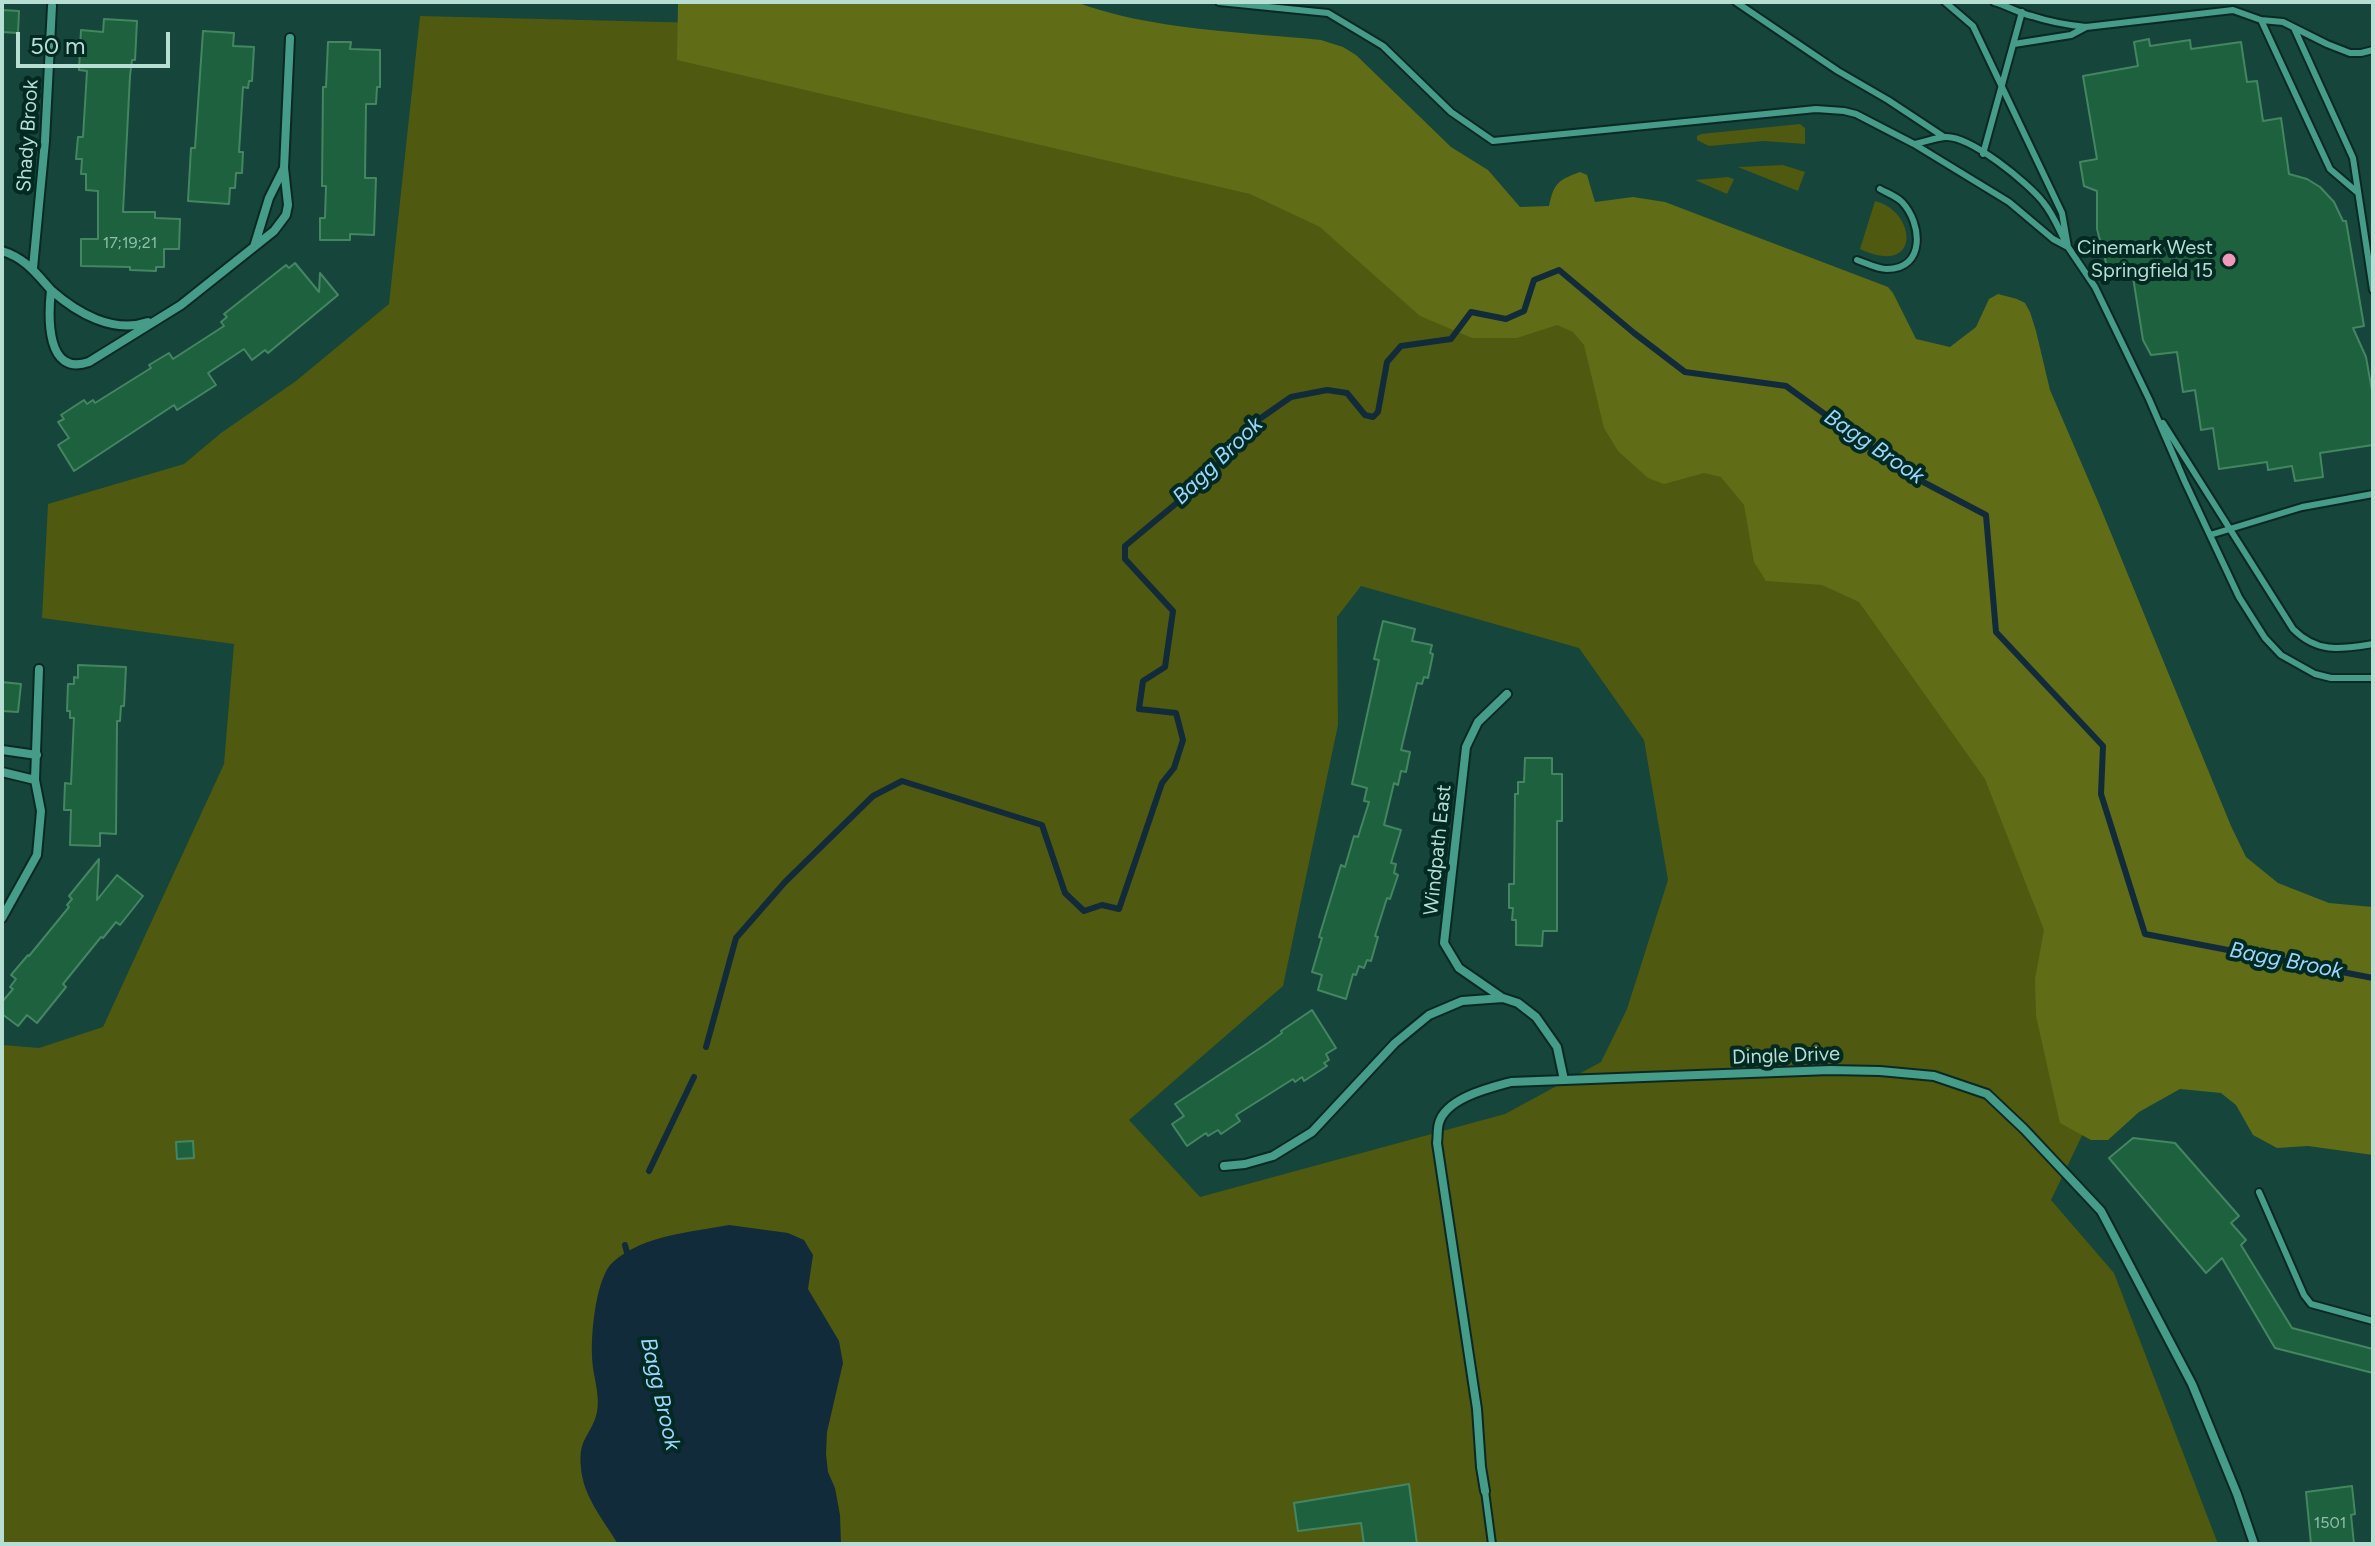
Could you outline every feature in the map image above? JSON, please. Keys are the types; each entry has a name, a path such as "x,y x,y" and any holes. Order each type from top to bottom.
{"street":[{"name":"Shady Brook","path":"33,268 46,128 52,6"},
{"path":"51,290 51,335 57,353 70,365 76,366 89,362 160,318 239,261 274,231 286,215 288,195 284,168 290,38"},
{"path":"254,247 266,206 284,168"},
{"path":"2,251 20,258 51,290 77,310 102,322 131,326 160,318"},
{"path":"2,918 37,855 41,811 35,780 39,669"},
{"name":"Windpath East","path":"1507,694 1478,722 1466,747 1444,943 1459,968 1536,1017 1557,1047 1564,1080"},
{"path":"2,750 37,755"},
{"path":"2,772 35,780"},
{"path":"1224,1166 1273,1156 1312,1132 1384,1054 1429,1015 1462,1001 1502,998"},
{"name":"Dingle Drive","path":"1485,1491 1477,1409 1437,1143 1439,1120 1458,1100 1511,1082 1830,1070 1880,1071 1934,1076 1987,1094 2101,1211 2192,1384 2254,1544"}],"lane":[{"path":"1219,2 1328,13 1383,46 1451,112 1493,141 1674,121 1825,109 1856,114 1914,144 2009,202 2053,239 2068,247"},
{"path":"1736,2 1838,71 1945,137 1956,139 1983,154 2028,185 2046,205 2068,247 2095,287 2239,597 2265,638 2281,655 2323,676 2373,678"},
{"path":"1945,2 1973,26 2062,213 2068,247"},
{"path":"1994,2 2069,25 2086,27 2233,10 2261,20 2283,22 2350,53 2373,50"},
{"path":"1983,154 2022,12"},
{"path":"2261,20 2330,169 2357,192"},
{"path":"2293,26 2351,151 2373,290"},
{"path":"2014,44 2071,35 2086,27"},
{"path":"1914,144 1945,137"},
{"path":"1857,260 1882,269 1896,268 1910,262 1916,252 1917,228 1910,212 1897,197 1880,189"},
{"path":"2149,399 2293,629 2306,641 2335,649 2373,644"},
{"path":"2210,535 2302,507 2373,494"},
{"path":"2259,1192 2304,1295 2311,1304 2373,1321"},
{"path":"1485,1491 1492,1544"}],"green space":[{"path":"678,2 1076,2 1165,24 1321,40 1356,55 1451,147 1488,170 1520,207 1549,206 1558,183 1580,172 1587,175 1595,202 1633,197 1665,202 1888,287 1916,339 1950,347 1976,327 1989,299 1998,294 2025,303 2036,331 2050,390 2246,857 2278,883 2329,903 2373,907 2373,1155 2308,1146 2277,1148 2253,1135 2236,1105 2221,1093 2180,1089 2139,1112 2108,1140 2091,1140 2060,1123 2036,1016 2035,979 2044,930 1985,779 1859,602 1822,585 1766,581 1754,562 1744,505 1721,477 1704,473 1664,484 1648,478 1618,451 1604,428 1584,345 1573,332 1557,325 1517,338 1472,338 1420,316 1320,227 1250,194 677,60"},
{"path":"420,16 704,23 1443,183 2018,752 2092,1115 2051,1200 2114,1273 2218,1544 2,1544 2,1045 39,1048 103,1027 224,764 234,644 42,618 48,504 184,464 221,433 296,381 389,304","holes":["1361,586 1579,648 1644,740 1668,880 1627,1009 1601,1062 1505,1114 1200,1197 1129,1120 1283,986 1338,725 1337,617"]},
{"path":"1800,124 1805,128 1805,144 1764,141 1709,146 1697,140 1701,134"},
{"path":"1783,165 1805,172 1798,191 1738,167"},
{"path":"1734,179 1727,194 1695,180"},
{"path":"1875,201 1889,207 1905,228 1903,249 1894,255 1880,256 1860,249"}],"water":[{"path":"729,1225 788,1233 804,1240 813,1255 808,1289 839,1341 843,1363 827,1432 826,1454 840,1515 841,1544 618,1544 586,1488 581,1451 598,1409 592,1333 599,1292 607,1269 625,1253 653,1240"}],"building":[{"path":"2,10 19,11 18,33 2,32"},
{"path":"104,19 137,21 135,60 132,60 130,76 123,212 155,212 155,218 180,219 179,249 164,249 164,267 156,267 156,271 81,266 81,239 98,239 98,191 86,190 86,174 81,174 82,159 76,159 78,137 83,137 87,71 79,70 81,30 103,32"},
{"path":"203,31 234,33 233,46 254,47 252,81 249,81 248,88 243,87 239,152 243,152 242,173 236,173 235,188 230,188 229,204 188,201"},
{"name":"Cinemark West Springfield 15","path":"2149,39 2150,46 2190,40 2191,49 2241,42 2247,82 2257,81 2263,121 2281,118 2289,174 2320,187 2346,221 2364,326 2353,328 2366,357 2373,396 2373,445 2320,453 2323,477 2295,481 2292,466 2268,470 2267,462 2219,469 2213,428 2201,430 2195,390 2183,392 2177,352 2151,355 2143,340 2132,271 2109,274 2097,229 2097,191 2084,186 2080,162 2097,159 2083,76 2138,66 2134,42"},
{"path":"328,42 351,42 350,49 380,50 380,87 377,87 376,104 366,104 365,178 376,178 374,235 350,234 350,240 320,240 320,218 325,218 326,186 322,186 323,87 326,87"},
{"path":"295,263 319,292 320,273 338,295 268,353 265,350 252,360 244,349 208,373 216,385 177,410 174,405 74,471 58,445 69,438 58,422 64,419 61,415 84,400 87,404 93,400 95,403 169,353 173,359 224,326 221,322 227,317 224,314 286,265 289,268"},
{"path":"1383,621 1415,629 1412,641 1432,645 1430,653 1433,654 1428,678 1424,677 1422,684 1417,683 1401,750 1410,752 1406,772 1401,771 1398,785 1394,783 1384,825 1401,830 1391,863 1396,864 1394,873 1398,875 1375,936 1378,937 1371,961 1367,960 1364,968 1359,966 1356,975 1353,974 1346,999 1318,990 1322,975 1312,972 1341,865 1345,867 1369,802 1364,801 1367,788 1352,784 1379,660 1374,659"},
{"path":"78,665 126,667 124,706 121,706 120,721 117,721 116,834 100,833 100,846 70,845 71,810 64,810 65,783 71,784 74,718 70,718 70,711 67,711 68,684 74,684 74,677 78,678"},
{"path":"2,682 21,684 18,712 2,711"},
{"path":"1525,758 1552,758 1552,774 1562,774 1562,821 1557,821 1557,931 1543,931 1542,946 1516,945 1516,920 1512,920 1513,908 1509,908 1509,884 1514,884 1515,794 1518,794 1518,782 1524,782"},
{"path":"99,859 97,900 117,875 143,896 120,925 116,922 101,937 63,984 66,987 37,1023 27,1015 18,1026 2,1014 2,1002 13,989 10,987 16,979 11,975 69,907 67,905 72,899 69,896"},
{"path":"1312,1010 1336,1048 1326,1054 1329,1060 1324,1063 1327,1066 1304,1081 1302,1077 1295,1082 1293,1079 1236,1115 1240,1121 1221,1134 1218,1130 1208,1136 1206,1133 1187,1146 1172,1124 1184,1116 1175,1104"},
{"path":"2133,1138 2175,1143 2239,1216 2231,1223 2246,1240 2241,1245 2292,1328 2373,1349 2373,1373 2275,1348 2222,1258 2206,1273 2109,1158"},
{"path":"193,1141 194,1158 177,1159 176,1142"},
{"path":"1409,1484 1417,1544 1364,1544 1361,1523 1298,1531 1294,1503"},
{"path":"2352,1486 2354,1544 2311,1544 2306,1492"}],"waterway":[{"name":"Bagg Brook","path":"706,1047 736,938 785,882 873,796 902,781 1042,825 1065,893 1084,911 1102,905 1119,909 1162,783 1174,768 1183,740 1176,713 1139,709 1143,681 1165,667 1173,611 1125,559 1125,546 1208,477 1248,427 1291,397 1327,390 1347,393 1365,415 1373,417 1378,412 1387,362 1401,346 1451,339 1471,312 1506,319 1524,311 1534,280 1559,270 1685,372 1786,386 1906,473 1986,515 1996,632 2103,746 2101,794 2145,934 2373,978"},
{"name":"Bagg Brook","path":"649,1171 694,1077"},
{"name":"Bagg Brook","path":"625,1245 629,1260"}],"place":[{"name":"Cinemark West Springfield 15","path":"2229,260"}]}
